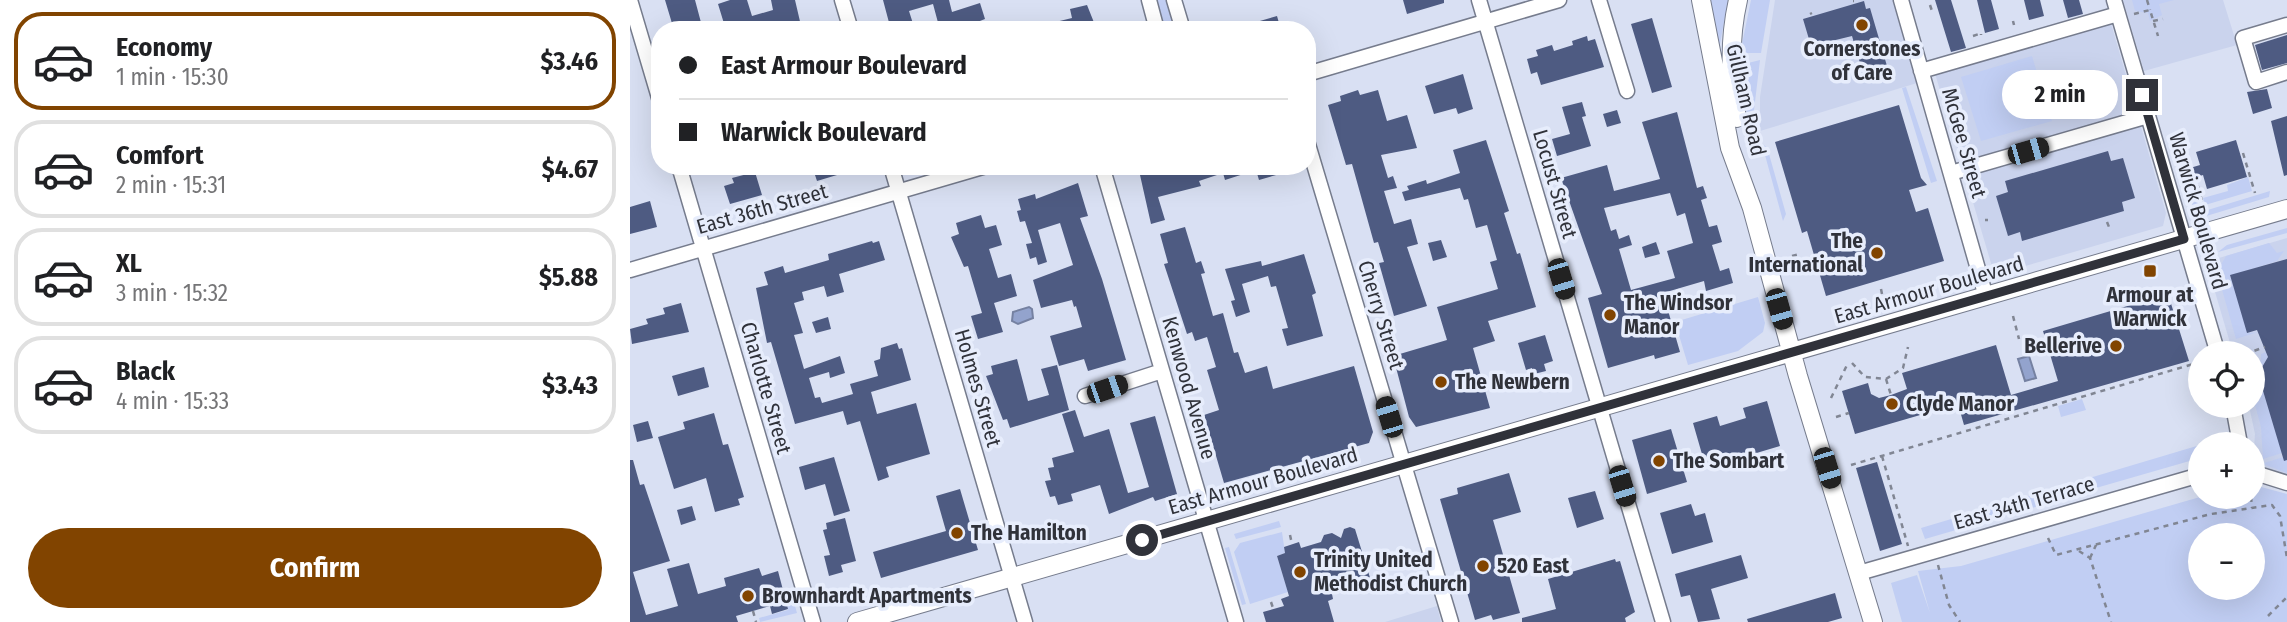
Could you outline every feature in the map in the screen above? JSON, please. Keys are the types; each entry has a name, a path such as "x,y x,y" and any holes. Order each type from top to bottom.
{"main road":[{"name":"Gillham Road","path":"1701,0 1730,148 1752,208 1792,354 1873,622"},
{"name":"Gillham Road","path":"1738,0 1732,26 1732,70 1752,208"},
{"name":"East Armour Boulevard","path":"857,622 2287,209"}],"street":[{"path":"630,0 651,71"},
{"path":"842,0 848,21"},
{"path":"1149,0 1155,21"},
{"path":"1174,0 1180,21"},
{"name":"Locust Street","path":"1479,0 1663,622"},
{"path":"1316,71 1559,0"},
{"path":"1599,0 1627,91"},
{"name":"McGee Street","path":"1900,0 1986,297"},
{"path":"1921,71 2116,7"},
{"name":"Warwick Boulevard","path":"2116,7 2214,341"},
{"path":"2287,25 2243,38 2256,82 2287,72"},
{"path":"1951,173 2148,116"},
{"name":"Cherry Street","path":"1316,171 1451,622"},
{"name":"Charlotte Street","path":"682,175 813,622"},
{"name":"Holmes Street","path":"894,175 1025,622"},
{"name":"East 36th Street","path":"630,270 954,175"},
{"name":"Kenwood Avenue","path":"1105,175 1237,622"},
{"path":"1085,397 1162,371"},
{"path":"2265,476 2287,483"},
{"name":"East 34th Terrace","path":"1859,573 2188,478"}],"path":[{"path":"2147,0 2158,36"},
{"path":"1930,5 1933,14"},
{"path":"2134,14 2150,9"},
{"path":"2153,21 2162,19"},
{"path":"1973,36 1980,34"},
{"path":"2243,153 2255,193"},
{"path":"2188,169 2191,178 2197,183 2204,208"},
{"path":"2107,222 2109,227"},
{"path":"1792,256 1800,254"},
{"path":"2013,316 2020,340"},
{"path":"1852,363 1865,377 1886,379 1904,365 1908,347"},
{"path":"1831,398 1847,365"},
{"path":"1851,465 2188,366"},
{"path":"1886,379 1891,395"},
{"path":"1836,417 1849,413"},
{"path":"1882,456 1908,546"},
{"path":"2265,506 2272,505 2277,509 2287,558"},
{"path":"2048,538 2055,554 2211,514 2245,509"},
{"path":"1289,533 1292,544"},
{"path":"2090,558 2096,544"},
{"path":"2078,550 2090,558 2111,622"},
{"path":"1938,565 1949,605 1960,622"},
{"path":"2267,616 2287,597"},
{"path":"1271,603 1273,608"},
{"path":"753,611 757,622"}],"shaded area":[{"path":"1153,0 1170,0 1176,21 1159,21"},
{"path":"1706,0 1728,0 1720,44 1715,44"},
{"path":"1751,0 1770,0 1761,53 1745,53 1741,49"},
{"path":"1775,0 1893,0 1917,83 1760,131 1760,97"},
{"path":"2123,0 2223,0 2237,45 2144,71"},
{"path":"2132,0 2174,0 2159,4 2162,15 2150,21 2148,13 2135,11"},
{"path":"2110,20 2166,213 2163,226 1998,274 1993,270 1934,70"},
{"path":"2032,56 2052,121 1981,141 1961,77"},
{"path":"1760,60 1754,110 1756,133 1748,126 1742,69 1748,63"},
{"path":"1906,87 1937,181 1931,183 1902,88"},
{"path":"1762,144 1767,147 1786,214 1783,221"},
{"path":"2179,147 2201,206 2193,208 2175,148"},
{"path":"2248,177 2252,191 2205,205 2203,198 2228,191 2227,185"},
{"path":"2270,191 2269,197 2203,217 2201,212"},
{"path":"2287,228 2287,233 2218,252 2227,245"},
{"path":"2287,238 2287,477 2265,469 2265,432 2255,432 2252,418 2265,418 2265,341 2229,341 2210,275 2212,260"},
{"path":"2269,243 2277,253 2284,251 2277,261 2230,276 2248,333 2258,332 2236,339 2217,272 2226,256"},
{"path":"1758,297 1765,323 1763,332 1738,351 1688,365 1675,322"},
{"path":"1029,307 1032,309 1033,318 1018,324 1012,321 1013,312"},
{"path":"2029,356 2036,378 2025,381 2018,359"},
{"path":"2265,397 2282,453 2265,458 2265,432 2261,432 2259,418 2265,418"},
{"path":"2082,399 2086,410 2061,417 2058,406"},
{"path":"2188,449 2188,461 2089,490 2086,479"},
{"path":"2287,456 2287,473 2265,465"},
{"path":"2076,482 2080,494 1925,539 1921,528"},
{"path":"2265,488 2287,494 2287,622 1902,622 1891,583 1917,575 1930,613 1918,571 1961,566 2188,500 2188,509 2265,509"},
{"path":"1279,521 1281,527 1236,539 1234,534"},
{"path":"1282,532 1285,553 1277,556 1288,592 1250,604 1234,552 1240,543"},
{"path":"1229,547 1246,604 1242,605 1225,548"},
{"path":"793,599 797,613 760,622 759,618 788,610 786,601"},
{"path":"1437,606 1441,622 1385,622"}],"building":[{"path":"665,0 695,0 701,21 671,21"},
{"path":"730,0 747,0 752,16 773,10 771,0 795,0 800,21 723,21 718,4"},
{"path":"883,0 949,0 952,12 980,3 985,19 938,21 933,4 909,11 912,21 889,21"},
{"path":"1403,0 1444,0 1444,3 1407,14"},
{"path":"1935,0 1951,0 1966,48 1951,52"},
{"path":"1977,0 1991,0 1999,29 1985,33"},
{"path":"2024,0 2040,0 2044,16 2029,20"},
{"path":"2063,0 2079,0 2083,14 2068,18"},
{"path":"1864,1 1866,9 1870,8 1887,66 1863,73 1852,36 1811,46 1803,19"},
{"path":"1087,5 1093,21 1060,21 1072,18 1070,9"},
{"path":"1277,16 1278,21 1260,21"},
{"path":"1652,18 1672,87 1652,93 1631,24"},
{"path":"2287,35 2287,63 2262,70 2255,45"},
{"path":"1587,36 1588,41 1595,39 1604,67 1541,85 1537,72 1531,74 1527,59 1538,56 1536,50 1552,45 1554,51 1573,45 1572,41"},
{"path":"1463,74 1473,109 1458,114 1456,108 1434,114 1425,86"},
{"path":"2267,89 2272,108 2253,114 2247,92"},
{"path":"1358,90 1360,95 1378,90 1387,121 1407,115 1417,148 1381,155 1388,178 1393,176 1397,188 1384,191 1394,224 1411,219 1418,244 1407,247 1427,306 1394,316 1379,263 1384,262 1378,242 1374,243 1352,164 1346,165 1328,105 1341,101 1340,96"},
{"path":"1582,102 1586,116 1582,117 1591,146 1557,156 1552,139 1570,134 1562,107"},
{"path":"1899,105 1921,178 1927,185 1909,190 1916,212 1928,208 1944,261 1826,296 1807,231 1802,233 1775,142"},
{"path":"1617,110 1621,123 1607,127 1603,114"},
{"path":"1677,112 1697,188 1703,186 1707,198 1701,200 1709,227 1717,225 1722,242 1712,245 1720,271 1729,268 1733,283 1706,291 1704,281 1663,293 1680,352 1655,359 1654,355 1608,368 1588,298 1602,294 1561,178 1607,165 1614,191 1660,179 1642,122","holes":["1670,193 1677,216 1685,213 1693,243 1667,251 1675,278 1631,290 1619,249 1632,245 1629,235 1619,239 1616,229 1611,231 1604,208"]},
{"path":"2287,116 2287,175 2284,176 2271,121"},
{"path":"1486,140 1509,211 1504,213 1517,254 1520,253 1536,307 1488,321 1495,341 1473,348 1490,408 1416,427 1409,417 1393,356 1447,340 1437,307 1498,289 1490,262 1497,260 1487,225 1476,228 1468,199 1464,200 1460,188 1405,201 1402,192 1409,190 1407,186 1426,180 1427,184 1460,173 1453,150"},
{"path":"2236,140 2247,177 2207,189 2203,175 2193,178 2190,168 2200,165 2196,152"},
{"path":"2108,151 2111,161 2123,158 2135,198 2122,202 2124,211 2022,241 2020,232 2008,236 1996,196 2008,192 2005,181"},
{"path":"756,175 762,195 730,204 724,186 734,183 732,178"},
{"path":"815,175 837,175 817,181"},
{"path":"1140,175 1217,175 1199,181 1201,186 1158,197 1165,220 1151,224"},
{"path":"1224,175 1240,175 1225,180"},
{"path":"1258,175 1276,175 1259,180"},
{"path":"1078,183 1088,216 1080,218 1102,279 1126,360 1088,371 1084,359 1059,366 1050,336 1082,327 1076,306 1074,307 1072,300 1041,308 1033,280 1073,265 1060,223 1038,230 1047,262 1038,265 1036,257 1030,259 1026,244 1032,243 1025,221 1020,222 1017,211 1021,210 1018,199 1035,194 1036,199"},
{"path":"650,201 657,227 630,234 630,207"},
{"path":"981,215 985,228 996,225 1002,245 989,249 998,278 1011,274 1017,296 994,303 1003,332 978,339 971,316 982,313 968,266 964,267 951,237 959,234 956,223"},
{"path":"1185,227 1196,263 1201,261 1205,273 1201,274 1213,316 1223,313 1234,353 1238,352 1245,373 1267,366 1273,389 1354,366 1373,432 1369,443 1224,483 1204,415 1219,410 1207,370 1216,367 1207,337 1195,341 1192,332 1187,334 1164,264 1168,263 1160,234"},
{"path":"1441,240 1447,257 1433,261 1428,243"},
{"path":"879,241 885,260 839,274 844,292 827,297 824,286 802,292 804,300 794,303 803,333 794,335 804,369 840,356 845,373 830,378 829,372 809,378 815,398 820,397 822,403 853,394 850,384 878,376 874,361 880,359 881,348 897,343 899,349 902,348 911,380 871,392 877,414 916,403 930,454 886,467 889,477 878,481 860,421 847,425 843,411 795,424 771,342 767,343 756,288 768,285 764,272 783,266 785,273 829,260 828,254"},
{"path":"1656,242 1660,254 1645,258 1642,247"},
{"path":"1304,254 1316,293 1312,295 1323,336 1287,346 1282,329 1288,328 1276,286 1271,287 1268,276 1242,284 1250,312 1236,317 1231,301 1235,300 1225,269 1261,261 1262,266"},
{"path":"2287,259 2287,460 2284,461 2265,397 2265,362 2268,357 2265,341 2261,341 2257,330 2247,333 2230,275"},
{"path":"2168,294 2188,361 1964,425 1958,404 1855,434 1842,391 1868,383 1871,394 1879,398 1891,395 1907,389 1902,373 1996,345 2011,395 2058,381 2043,331"},
{"path":"681,303 689,332 632,344 630,329 648,324 646,319 665,314 663,308"},
{"path":"828,317 831,329 816,333 812,322"},
{"path":"1545,335 1553,361 1544,364 1546,371 1534,374 1532,368 1526,370 1518,343"},
{"path":"1017,359 1028,401 1049,395 1041,369 1057,365 1069,410 1010,428 1007,419 1003,420 986,376 993,374 991,366"},
{"path":"704,367 709,387 678,396 672,376"},
{"path":"1767,401 1780,446 1706,468 1693,423 1717,416 1720,426 1746,418 1743,408"},
{"path":"1075,410 1084,437 1109,429 1128,493 1149,487 1130,423 1155,416 1177,494 1155,501 1153,497 1109,514 1100,485 1071,494 1073,501 1058,505 1055,496 1050,497 1045,481 1051,480 1048,468 1054,467 1052,458 1074,452 1062,414"},
{"path":"714,413 723,445 728,444 744,497 738,499 740,505 715,512 706,478 674,489 658,437 685,429 683,422"},
{"path":"648,421 653,438 637,442 633,425"},
{"name":"The Sombart","path":"1671,429 1687,482 1647,494 1632,440"},
{"path":"834,457 850,511 834,516 825,484 805,490 799,467"},
{"path":"630,460 633,460 640,485 644,484 670,561 633,572 646,615 678,606 667,569 689,563 698,594 726,586 724,578 759,568 762,576 778,571 788,609 772,614 770,606 736,616 738,622 630,622"},
{"path":"1877,462 1902,544 1880,551 1856,468"},
{"name":"520 East","path":"1509,473 1521,512 1493,520 1520,613 1493,620 1491,615 1475,620 1440,499 1458,494 1457,488"},
{"name":"The Hamilton","path":"960,489 978,550 881,578 873,552 946,531 936,496"},
{"path":"1595,491 1604,519 1577,528 1568,498"},
{"path":"1691,504 1695,516 1705,513 1713,542 1672,554 1660,513"},
{"path":"692,506 696,520 681,525 677,510"},
{"path":"845,518 856,561 841,565 843,572 829,576 824,556 830,555 823,530 827,529 826,523"},
{"path":"1344,529 1355,529 1371,581 1332,594 1333,599 1328,601 1334,622 1266,622 1263,612 1284,606 1281,599 1289,596 1277,556 1285,553 1284,547 1299,542 1301,548 1321,542 1324,535 1332,533 1341,538"},
{"path":"1741,555 1748,578 1711,589 1720,619 1698,622 1690,595 1681,597 1675,574"},
{"path":"1615,559 1616,562 1620,561 1635,612 1625,618 1626,622 1522,622 1522,618 1556,609 1548,579"},
{"path":"1835,593 1842,618 1828,622 1748,622 1747,619"}],"place":[{"name":"Cornerstones of Care","path":"1862,25"},
{"name":"The International","path":"1877,253"},
{"name":"Armour at Warwick","path":"2150,271"},
{"name":"The Windsor Manor","path":"1610,315"},
{"name":"Bellerive","path":"2116,346"},
{"name":"The Newbern","path":"1441,382"},
{"name":"Clyde Manor","path":"1892,404"},
{"name":"The Sombart","path":"1659,461"},
{"name":"The Hamilton","path":"957,533"},
{"name":"520 East","path":"1483,566"},
{"name":"Trinity United Methodist Church","path":"1300,572"},
{"name":"Brownhardt Apartments","path":"748,596"}],"route":[{"path":"1142,540 2184,239 2142,95"}]}
